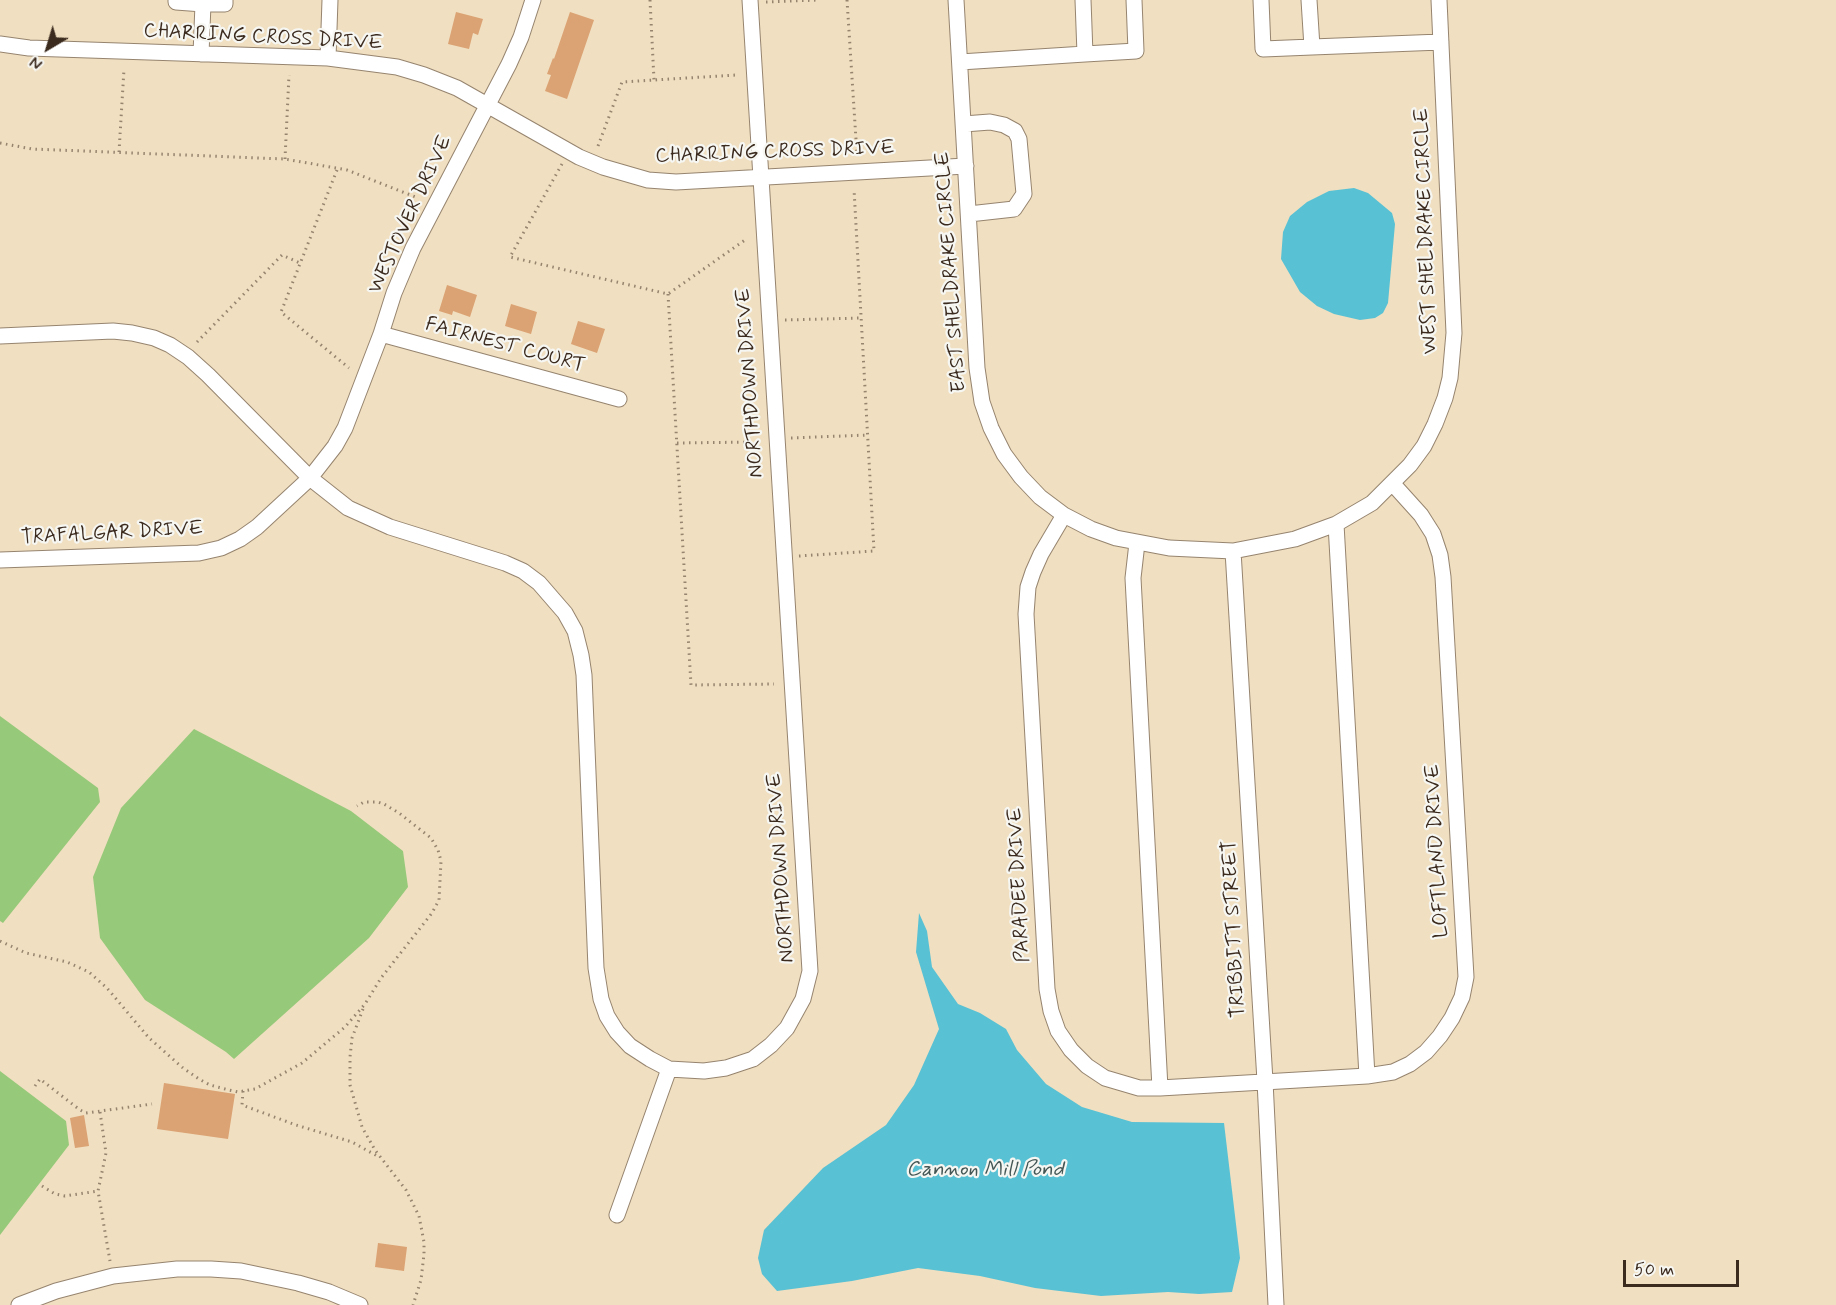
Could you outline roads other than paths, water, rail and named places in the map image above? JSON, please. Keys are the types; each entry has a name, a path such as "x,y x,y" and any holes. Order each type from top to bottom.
{"street":[{"path":"176,0 176,2 225,4 225,0"},
{"path":"328,58 330,0"},
{"name":"WESTOVER DRIVE","path":"310,478 345,428 394,293 413,248 521,37 533,0"},
{"name":"NORTHDOWN DRIVE","path":"0,336 113,331 154,338 170,345 208,375 329,495 367,518 505,563 523,571 545,589 565,613 575,631 584,675 596,969 601,999 607,1016 630,1046 669,1069 704,1071 726,1068 753,1059 787,1028 803,999 810,971 759,177 750,0"},
{"name":"EAST SHELDRAKE CIRCLE","path":"956,0 977,368 982,402 991,428 1004,454 1040,497 1064,515 1091,529 1137,543 1168,548 1233,551"},
{"path":"1083,0 1085,54"},
{"path":"960,62 1136,51 1134,0"},
{"path":"1261,0 1263,49 1441,42"},
{"path":"1310,0 1312,47"},
{"name":"WEST SHELDRAKE CIRCLE","path":"1233,551 1295,539 1336,524 1372,504 1393,484 1424,446 1445,398 1453,355 1454,333 1439,0"},
{"path":"201,54 203,4"},
{"name":"CHARRING CROSS DRIVE","path":"0,44 29,48 328,58 369,62 424,75 457,88 579,157 624,175 648,180 676,182 966,166"},
{"path":"964,124 990,122 1004,125 1015,131 1019,140 1024,194 1014,209 969,214"},
{"name":"FAIRNEST COURT","path":"381,334 618,399"},
{"name":"TRAFALGAR DRIVE","path":"0,560 199,553 220,548 240,539 257,527 310,478"},
{"name":"LOFTLAND DRIVE","path":"1265,1081 1367,1076 1393,1072 1410,1064 1426,1052 1452,1018 1462,997 1466,977 1443,577 1440,555 1433,534 1421,515 1393,484"},
{"name":"PARADEE DRIVE","path":"1064,515 1033,572 1027,600 1047,989 1058,1031 1071,1050 1087,1066 1105,1078 1139,1088 1265,1081"},
{"path":"1336,524 1367,1076"},
{"path":"1137,543 1134,590 1160,1088"},
{"name":"TRIBBITT STREET","path":"1233,551 1276,1305"},
{"path":"616,1215 669,1069"},
{"path":"19,1305 56,1291 113,1276 177,1269 211,1269 241,1271 298,1283 329,1292 360,1305"}],"water":[{"path":"1354,188 1368,193 1392,213 1395,224 1388,303 1383,313 1375,318 1360,320 1334,314 1317,306 1300,292 1281,259 1283,232 1290,216 1307,202 1329,191"},
{"name":"Cannon Mill Pond","path":"919,913 927,931 932,967 958,1004 980,1013 1006,1029 1017,1050 1046,1084 1082,1107 1132,1122 1224,1123 1240,1258 1232,1292 1199,1294 1168,1292 1101,1296 1035,1288 980,1276 918,1268 852,1281 777,1291 762,1274 758,1258 764,1230 823,1168 886,1125 914,1085 939,1029 916,952"}]}
